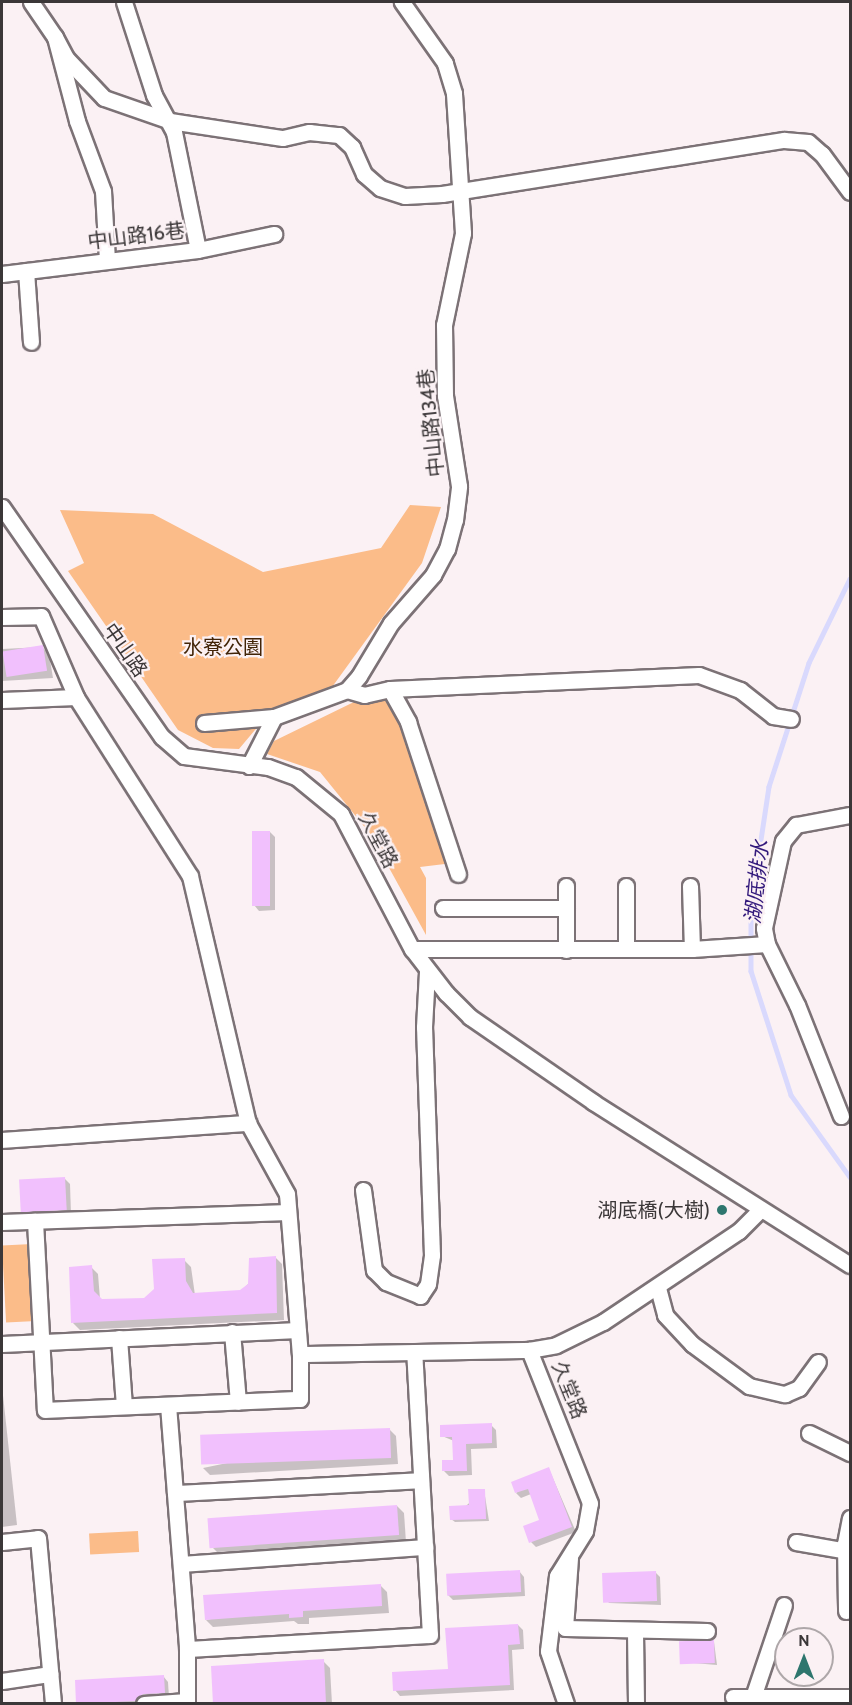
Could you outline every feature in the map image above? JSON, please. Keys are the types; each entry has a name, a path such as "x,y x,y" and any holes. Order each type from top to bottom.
{"street":[{"path":"31,2 55,37 66,58 104,98 170,121 283,138 309,132 339,135 352,147 364,174 380,188 405,196 783,140 808,142 822,154 850,192"},
{"path":"124,2 154,95 170,121 198,250"},
{"name":"中山路134巷","path":"347,690 391,623 433,575 447,549 455,520 459,486 445,396 444,325 463,233 462,189 454,93 445,63 402,2"},
{"path":"55,37 76,121 103,191 107,260"},
{"name":"中山路16巷","path":"2,274 198,250 274,234"},
{"path":"26,271 31,342"},
{"name":"中山路","path":"4,514 162,737 184,756 249,766"},
{"path":"2,617 41,616 76,697 190,876 248,1123 287,1194 300,1354 300,1399 45,1410 35,1221"},
{"path":"204,723 274,717 347,690 364,695 390,688 699,675 740,690 773,716 790,719"},
{"path":"390,688 408,722 458,874"},
{"path":"2,700 76,697"},
{"path":"249,766 274,717"},
{"name":"久堂路","path":"249,766 296,777 341,814 412,949 427,970 470,1017 760,1210 850,1265"},
{"path":"841,1116 798,1005 767,944 768,899 783,841 796,825 850,815"},
{"path":"566,886 566,950"},
{"path":"626,886 626,949"},
{"path":"690,886 692,949"},
{"path":"443,908 566,908"},
{"path":"412,949 692,949 737,948 767,944"},
{"path":"363,1190 374,1270 386,1282 420,1296 428,1284 432,1255 424,1027 427,970"},
{"path":"2,1140 248,1123"},
{"name":"久堂路","path":"566,1704 548,1651 556,1576 585,1531 590,1503 529,1350 556,1345 658,1288 738,1231 760,1210"},
{"path":"2,1222 288,1212"},
{"path":"658,1288 665,1315 692,1344 749,1386 785,1394 799,1388 818,1362"},
{"path":"2,1344 298,1329"},
{"path":"232,1332 238,1402"},
{"path":"119,1338 124,1407"},
{"path":"300,1354 529,1350"},
{"path":"188,1649 430,1635 414,1352"},
{"path":"144,1704 187,1702 188,1649 168,1405"},
{"path":"809,1433 850,1453"},
{"path":"175,1493 421,1480"},
{"path":"846,1611 846,1546 850,1518"},
{"path":"2,1542 38,1538 53,1704"},
{"path":"796,1542 846,1546"},
{"path":"181,1564 425,1547"},
{"path":"570,1555 565,1628 635,1632 707,1631"},
{"path":"753,1696 783,1605"},
{"path":"635,1632 636,1704"},
{"path":"2,1681 50,1674"},
{"path":"733,1696 850,1697"}],"green space":[{"name":"水寮公園","path":"410,505 441,507 422,563 327,694 260,724 239,749 213,748 178,730 68,571 84,563 60,510 153,514 263,572 381,548"},
{"path":"390,694 453,863 420,867 426,878 426,935 371,835 320,772 267,754 274,741 356,701 370,701"},
{"path":"32,1244 36,1321 6,1322 2,1246"},
{"path":"138,1531 139,1552 90,1555 89,1534"}],"building":[{"path":"43,645 47,671 7,677 3,651"},
{"path":"252,831 270,831 270,906 252,906"},
{"path":"65,1177 67,1210 21,1212 19,1179"},
{"path":"276,1256 277,1313 71,1323 69,1267 92,1265 94,1291 102,1299 144,1298 154,1289 152,1259 185,1258 186,1281 193,1293 240,1290 248,1284 249,1258"},
{"path":"492,1423 492,1443 466,1444 467,1471 442,1471 442,1460 453,1460 452,1437 440,1437 440,1425"},
{"path":"390,1428 391,1458 201,1465 200,1435"},
{"path":"549,1467 572,1527 529,1543 523,1526 539,1520 528,1489 515,1493 511,1482"},
{"path":"468,1489 485,1489 486,1519 450,1520 449,1506 469,1505"},
{"path":"397,1505 399,1535 210,1548 207,1518"},
{"path":"520,1570 521,1592 447,1596 446,1574"},
{"path":"656,1571 657,1601 603,1603 602,1573"},
{"path":"381,1584 382,1606 303,1611 303,1617 289,1618 289,1614 205,1620 203,1595"},
{"path":"518,1624 520,1644 508,1645 510,1685 393,1691 392,1672 448,1669 445,1628"},
{"path":"714,1640 715,1663 680,1664 679,1641"},
{"path":"324,1659 326,1704 213,1704 211,1666"},
{"path":"164,1675 165,1693 143,1694 135,1701 76,1704 75,1680"}],"waterway":[{"name":"湖底排水","path":"850,579 809,663 769,787 751,906 751,971 791,1095 850,1177"}],"place":[{"name":"湖底橋(大樹)","path":"722,1210"}]}
